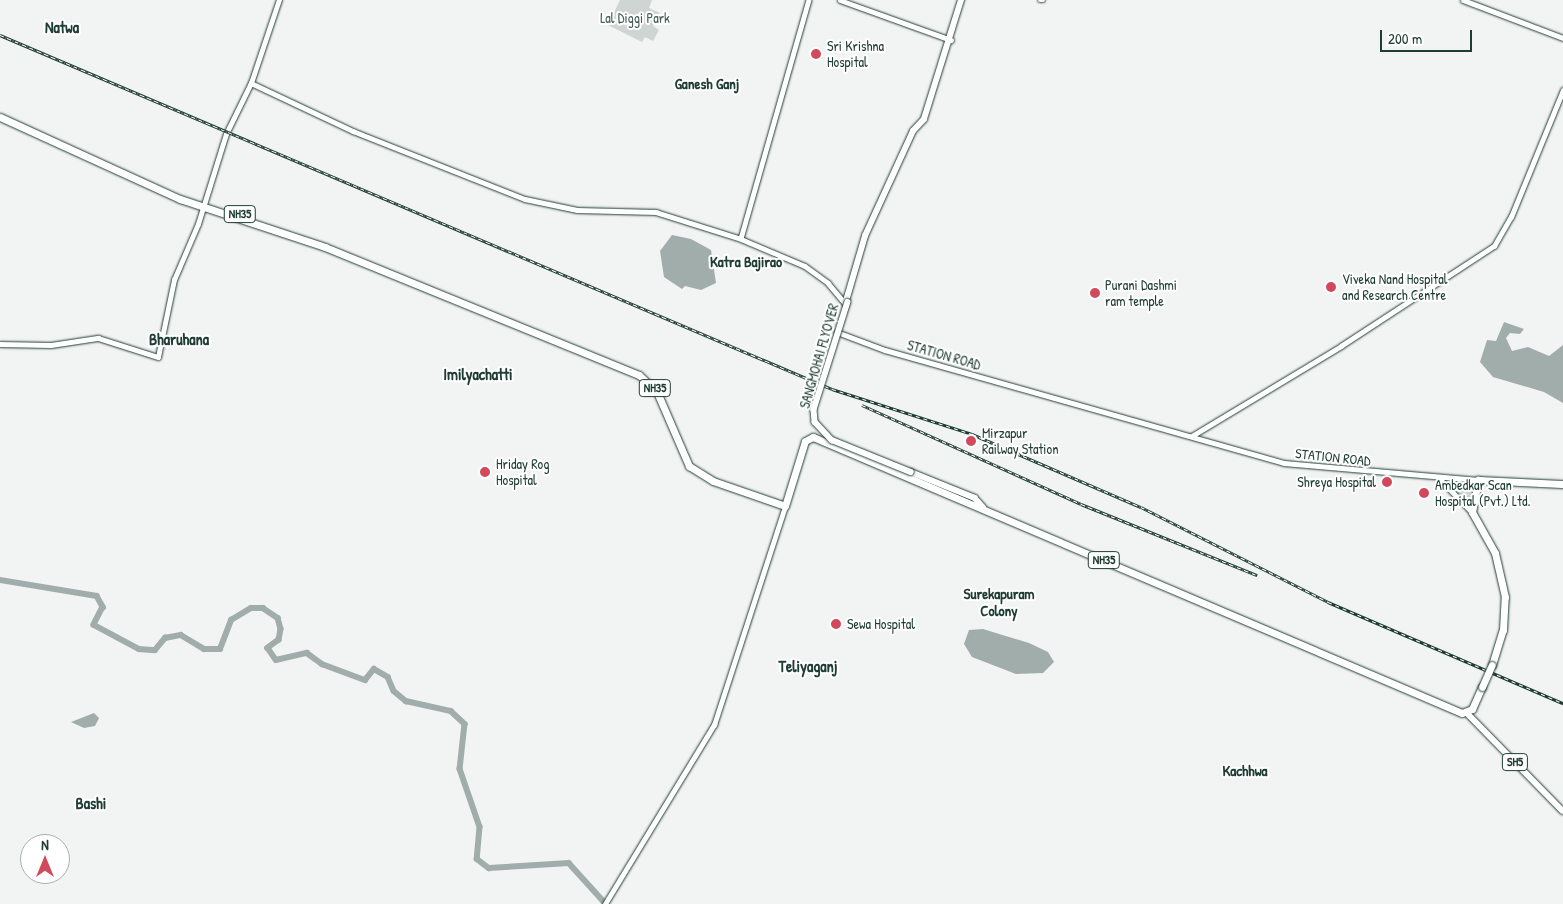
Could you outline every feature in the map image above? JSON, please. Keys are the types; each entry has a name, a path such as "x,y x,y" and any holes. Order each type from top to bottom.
{"highway":[{"name":"NH35","path":"0,115 203,205 320,241 643,378 658,392 692,470 785,506 805,441 810,437 983,508 1372,676 1468,713"},
{"path":"1468,713 1492,665 1503,630 1504,584 1495,553 1472,512 1478,480 1563,484"}],"main road":[{"name":"SANGMOHAI FLYOVER","path":"962,0 924,119 913,131 871,228 814,410 815,422 832,440 975,498 983,508"},
{"name":"SH5","path":"1468,713 1563,811"}],"street":[{"path":"0,344 51,344 98,338 157,358 167,304 203,205 226,134 251,83 279,0"},
{"path":"741,239 809,0"},
{"path":"840,0 950,40"},
{"path":"1463,0 1563,38"},
{"path":"251,83 353,131 525,199 577,210 656,212 741,239 805,266 847,301"},
{"path":"1192,436 1341,346 1494,246 1511,218 1563,90"},
{"name":"STATION ROAD","path":"847,301 837,333 842,335 1284,463 1440,479 1478,480"},
{"path":"1440,479 1472,512"},
{"path":"605,904 714,725 785,506"}],"green space":[{"name":"Lal Diggi Park","path":"620,0 652,0 649,8 660,13 653,26 659,30 653,41 645,37 642,42 608,25"},
{"path":"1448,481 1472,482 1469,501 1463,501 1447,485"}],"shaded area":[{"path":"672,235 691,239 711,250 716,283 701,290 685,286 682,289 664,277 660,251"},
{"path":"1504,322 1524,329 1520,334 1510,333 1506,338 1512,351 1528,347 1549,356 1563,345 1563,403 1544,392 1493,377 1480,362 1487,340 1496,341"},
{"path":"983,629 1029,643 1048,652 1054,662 1043,673 1016,674 972,657 964,644 969,630"},
{"path":"94,713 99,718 95,726 84,728 71,722"}],"waterway":[{"path":"0,580 97,596 103,607 94,625 139,649 155,650 165,638 181,635 204,649 220,649 231,620 251,608 263,608 278,618 281,629 279,640 268,648 276,660 307,653 322,664 365,680 374,669 388,677 394,691 406,701 451,711 465,724 460,769 480,827 477,859 489,868 569,863 606,904"}],"railway":[{"path":"0,35 832,389 972,434 1141,507 1328,602 1563,703"},
{"path":"862,405 1081,504 1257,575"}],"place":[{"name":"Sri Krishna Hospital","path":"816,54"},
{"name":"Viveka Nand Hospital and Research Centre","path":"1331,287"},
{"name":"Purani Dashmi ram temple","path":"1095,293"},
{"name":"Mirzapur Railway Station","path":"971,441"},
{"name":"Hriday Rog Hospital","path":"485,472"},
{"name":"Shreya Hospital","path":"1387,482"},
{"name":"Ambedkar Scan Hospital (Pvt.) Ltd.","path":"1424,493"},
{"name":"Sewa Hospital","path":"836,624"}],"district":[{"name":"Natwa","path":"62,27"},
{"name":"Ganesh Ganj","path":"707,84"},
{"name":"Katra Bajirao","path":"746,262"},
{"name":"Bharuhana","path":"179,339"},
{"name":"Imilyachatti","path":"478,374"},
{"name":"Surekapuram Colony","path":"999,602"},
{"name":"Teliyaganj","path":"808,666"},
{"name":"Kachhwa","path":"1245,771"},
{"name":"Bashi","path":"91,803"}]}
